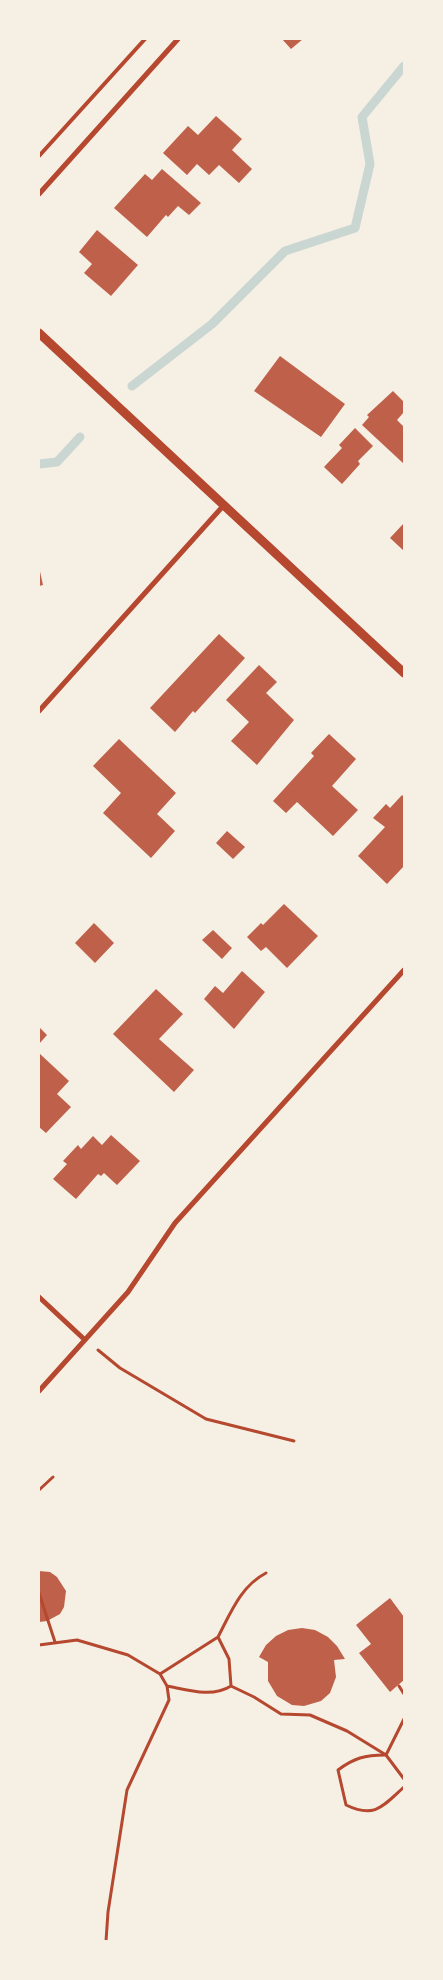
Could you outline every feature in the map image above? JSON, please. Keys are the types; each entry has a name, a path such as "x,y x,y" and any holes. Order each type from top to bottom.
{"street":[{"path":"39,194 178,39"},
{"path":"39,333 404,672"},
{"path":"39,711 224,505"},
{"path":"39,1391 128,1292 175,1223 404,970"},
{"path":"39,1297 85,1340"}],"lane":[{"path":"39,156 146,39"}],"path":[{"path":"85,1340 120,1368 206,1419 294,1441"},
{"path":"39,1490 53,1477"},
{"path":"160,1674 218,1637 242,1591 266,1573"},
{"path":"39,1593 55,1642"},
{"path":"218,1637 229,1659 231,1686"},
{"path":"39,1645 78,1640 128,1655 160,1674 167,1686 169,1700 127,1790 108,1912 106,1941"},
{"path":"167,1686 207,1693 221,1692 231,1686"},
{"path":"231,1686 254,1697 281,1714 310,1715 340,1728 386,1755 404,1779"},
{"path":"398,1686 404,1694"},
{"path":"386,1755 404,1719"},
{"path":"386,1755 366,1755 351,1760 338,1770 346,1805 361,1812 379,1809 404,1786"}],"building":[{"path":"282,39 303,39 291,49"},
{"path":"216,116 242,139 232,150 252,169 239,183 219,165 209,175 197,164 187,175 163,153 188,126 198,135"},
{"path":"162,169 201,203 189,215 178,206 168,217 166,215 147,237 114,208 145,174 152,180"},
{"path":"97,230 138,265 111,296 84,273 92,264 79,252"},
{"path":"280,356 345,404 321,437 254,391"},
{"path":"393,391 404,402 404,412 397,420 404,427 404,464 362,425 369,417 367,415"},
{"path":"355,428 373,446 358,461 360,464 342,484 324,467 342,448 339,445"},
{"path":"404,523 404,551 390,538"},
{"path":"39,567 43,585 39,586"},
{"path":"219,634 245,658 175,732 150,708"},
{"path":"259,665 277,682 266,693 294,720 257,765 231,741 249,722 226,700"},
{"path":"329,734 356,759 332,786 358,810 333,836 297,802 286,813 273,801 314,756 311,753"},
{"path":"119,739 176,793 157,814 175,831 151,858 103,813 121,793 93,766"},
{"path":"402,795 404,797 404,866 387,884 358,856 385,827 373,818 386,804 390,808"},
{"path":"227,831 245,847 233,859 216,843"},
{"path":"284,904 318,936 287,968 266,947 261,951 247,937 261,923 263,925"},
{"path":"94,923 114,943 95,963 75,943"},
{"path":"213,930 232,948 222,959 202,940"},
{"path":"242,971 265,992 234,1029 204,999 215,986 223,993"},
{"path":"156,989 183,1014 159,1039 194,1070 174,1092 113,1034"},
{"path":"39,1027 47,1035 39,1044"},
{"path":"39,1053 69,1081 57,1094 71,1107 46,1133 39,1127"},
{"path":"111,1135 140,1161 117,1185 104,1173 101,1176 98,1174 76,1199 53,1179 67,1164 63,1161 78,1145 81,1149 93,1136 102,1145"},
{"path":"39,1571 50,1572 57,1577 66,1591 64,1607 60,1614 47,1621 39,1622"},
{"path":"390,1598 404,1617 404,1680 390,1692 359,1653 371,1644 356,1625"},
{"path":"302,1628 315,1630 328,1637 337,1646 345,1659 334,1660 336,1677 330,1693 321,1701 304,1706 292,1705 277,1696 268,1681 268,1662 259,1657 266,1645 276,1636 288,1630"}],"waterway":[{"path":"132,386 212,324 285,251 355,228 370,164 362,117 404,66"},
{"path":"39,464 57,462 80,437"}]}
